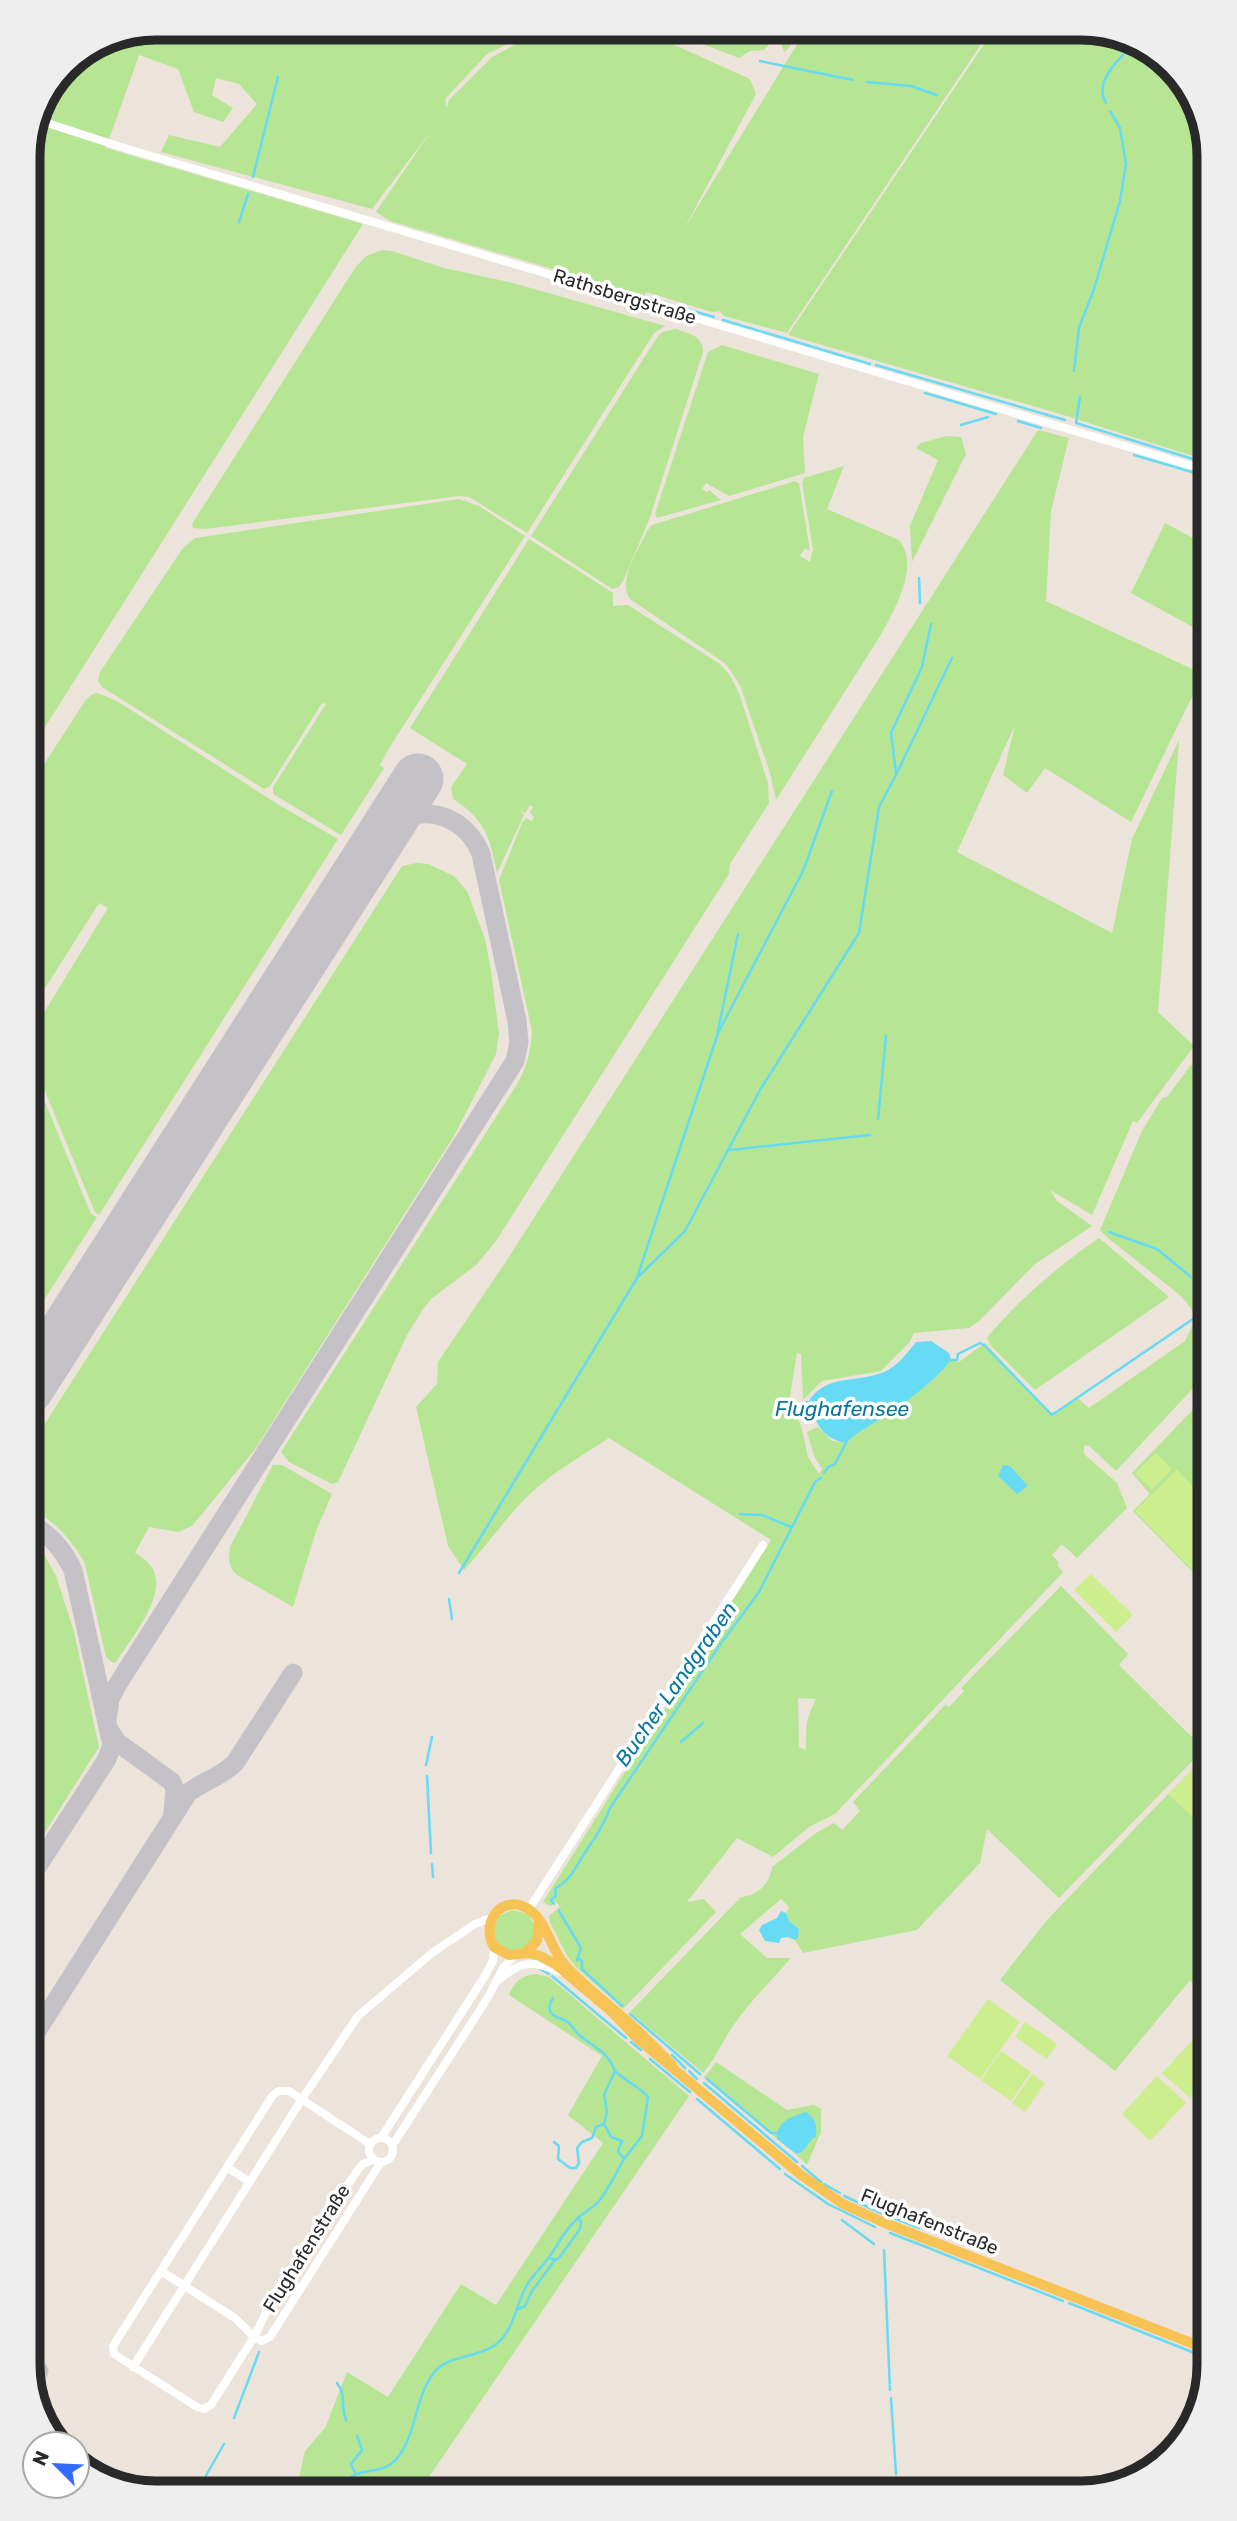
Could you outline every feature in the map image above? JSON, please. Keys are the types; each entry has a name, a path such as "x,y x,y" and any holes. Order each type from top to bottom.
{"main road":[{"path":"494,1947 489,1934 491,1918 500,1909 510,1905 529,1909"},
{"name":"Flughafenstraße","path":"529,1909 569,1970 640,2032 671,2065"},
{"name":"Flughafenstraße","path":"520,1954 537,1941 539,1921"},
{"name":"Flughafenstraße","path":"494,1947 505,1953 544,1957 809,2181 843,2204 896,2228 1197,2345"}],"street":[{"name":"Rathsbergstraße","path":"45,122 1197,467"},
{"path":"529,1909 763,1545"},
{"path":"133,2367 302,2099 358,2016 432,1953 475,1924 491,1918"},
{"path":"370,2144 381,2138 483,1979 493,1961 494,1947"},
{"name":"Flughafenstraße","path":"302,2099 284,2090 273,2095 113,2346 114,2354 183,2399 204,2409 211,2405 254,2337 276,2292 357,2171 363,2164 390,2158 392,2146 487,1999 503,1968 520,1954"},
{"name":"Flughafenstraße","path":"495,1983 517,1966 528,1962 568,1975"},
{"path":"302,2099 370,2144"},
{"path":"381,2138 392,2146"},
{"path":"370,2144 369,2151 377,2161"},
{"name":"Flughafenstraße","path":"161,2271 235,2318 254,2337 262,2341 270,2337 377,2161"},
{"path":"228,2168 250,2182"}],"green space":[{"path":"156,40 516,40 487,54 445,99 447,108 449,100 492,57 524,40 663,40 750,79 756,94 684,229 800,40 984,40 787,333 724,316 719,311 712,312 646,292 644,296 390,221 376,212 431,131 372,209 161,152 169,135 220,147 257,104 239,84 216,78 212,95 233,108 223,122 194,112 178,69 139,55 106,148 363,224 40,735 40,148 52,105 64,85 80,69 112,49 133,42"},
{"path":"692,40 773,40 764,50 750,51 739,58"},
{"path":"780,40 794,40 789,48 784,52"},
{"path":"987,40 1104,42 1118,46 1152,64 1173,85 1188,112 1195,133 1197,156 1197,457 1057,413 788,335"},
{"path":"382,250 444,268 513,283 665,326 654,333 527,533 469,497 459,496 206,529 193,528 192,524 355,268 366,256"},
{"path":"676,329 698,339 703,352 649,520 624,579 619,587 612,589 531,536 658,336"},
{"path":"722,345 819,374 803,437 805,473 729,496 706,483 702,489 707,492 709,490 721,500 657,518 655,514 708,352"},
{"path":"1038,430 1069,438 1051,511 1046,601 1197,671 1197,686 1131,822 1045,768 1027,793 1003,775 1015,725 957,852 1112,933 1132,839 1179,740 1158,1012 1194,1046 1137,1123 1133,1121 1092,1215 1050,1190 1057,1201 1092,1226 1035,1264 969,1328 914,1333 909,1343 881,1371 822,1381 803,1400 801,1354 797,1353 790,1396 802,1429 808,1457 819,1474 822,1469 814,1456 807,1432 818,1427 832,1441 846,1443 921,1390 951,1360 959,1362 985,1343 1053,1416 1078,1398 1089,1408 1185,1341 1194,1322 1197,1326 1197,1384 1116,1471 1088,1445 1084,1446 1084,1454 1117,1483 1127,1508 1077,1558 1062,1544 1052,1555 1063,1572 835,1814 809,1827 773,1857 737,1838 687,1902 704,1899 716,1912 623,2009 567,1956 549,1916 560,1907 556,1902 550,1906 543,1902 771,1540 609,1438 538,1487 520,1504 464,1570 448,1546 416,1407 437,1384 438,1362 507,1260","holes":["798,1698 816,1699 807,1724 806,1750 799,1747"]},
{"path":"947,436 961,437 966,454 912,562 910,526 938,460 916,448 921,443"},
{"path":"844,466 827,509 899,540 905,550 906,574 899,600 882,633 776,800 770,773 740,685 726,664 630,599 626,583 635,556 652,525 795,481 799,483 810,551 805,548 800,556 810,562 813,549 802,483 804,478"},
{"path":"459,499 479,506 525,536 389,748 380,765 384,768 341,835 273,794 273,787 326,704 322,703 270,786 264,789 102,687 98,681 100,672 183,548 195,538"},
{"path":"1165,523 1197,540 1197,629 1131,593"},
{"path":"529,539 613,593 613,606 628,605 720,664 739,693 768,783 769,803 730,864 729,874 496,1241 476,1265 431,1299 423,1309 407,1335 338,1482 332,1484 289,1462 281,1452 516,1086 529,1053 532,1031 499,880 522,823 526,818 532,821 534,817 530,813 533,807 530,805 525,813 520,811 524,815 497,873 492,849 484,830 464,806 453,799 451,787 467,764 410,728"},
{"path":"97,693 117,701 279,805 338,839 99,1215 95,1212 40,1079 40,1019 108,908 99,903 40,996 40,770 91,695"},
{"path":"428,864 454,876 467,891 485,939 491,971 499,1033 496,1054 454,1136 256,1448 192,1526 178,1532 149,1527 135,1553 152,1568 156,1591 146,1616 113,1663 106,1657 85,1564 61,1531 40,1514 40,1431 402,866"},
{"path":"1191,1065 1197,1069 1197,1316 1181,1296 1100,1230 1142,1131 1162,1098 1167,1097"},
{"path":"40,1090 91,1214 97,1217 40,1306"},
{"path":"1099,1238 1169,1297 1035,1390 991,1346 987,1338 1039,1284"},
{"path":"1197,1405 1197,1577 1133,1511 1150,1494 1132,1473"},
{"path":"1156,1453 1172,1469 1152,1490 1135,1473"},
{"path":"273,1465 282,1465 332,1494 316,1531 293,1607 237,1575 230,1562 230,1547"},
{"path":"1177,1469 1197,1492 1197,1575 1135,1511"},
{"path":"40,1550 56,1576 74,1632 99,1747 40,1840"},
{"path":"1091,1574 1133,1615 1116,1632 1074,1590"},
{"path":"1061,1586 1128,1654 1119,1665 1197,1742 1197,1756 1059,1898 987,1829 980,1863 917,1930 803,1953 795,1940 799,1929 789,1921 786,1913 789,1907 781,1899 740,1934 767,1958 791,1958 740,2017 703,2073 630,2012 741,1897 762,1888 769,1879 772,1867 816,1833 834,1823 842,1830 860,1811 853,1802 945,1705 949,1707 964,1691 961,1688"},
{"path":"1197,1764 1197,1820 1168,1794"},
{"path":"1168,1794 1197,1820 1197,1986 1190,1980 1115,2071 1000,1980 1047,1920"},
{"path":"512,1910 528,1914 536,1927 537,1935 520,1954 498,1947 493,1928 499,1916"},
{"path":"535,1974 549,1977 689,2096 426,2481 298,2481 305,2451 325,2428 347,2372 388,2397 461,2284 496,2305 603,2143 568,2115 602,2056 509,1995 513,1986 525,1977"},
{"path":"988,1999 1020,2022 980,2079 947,2056"},
{"path":"1025,2022 1057,2044 1047,2059 1015,2037"},
{"path":"1197,2035 1197,2090 1190,2098 1162,2073"},
{"path":"1001,2051 1031,2072 1011,2101 981,2080"},
{"path":"716,2062 787,2110 814,2105 821,2109 821,2132 807,2165 796,2154 802,2152 813,2137 777,2133 777,2139 704,2078"},
{"path":"1032,2074 1045,2083 1025,2112 1012,2103"},
{"path":"1157,2076 1186,2103 1150,2141 1122,2114"}],"water":[{"name":"Flughafensee","path":"931,1341 949,1353 951,1360 921,1390 846,1443 827,1435 815,1420 810,1406 805,1406 804,1401 809,1401 824,1387 843,1380 884,1372 898,1363 916,1342"},
{"path":"1003,1465 1010,1466 1028,1486 1017,1494 998,1476"},
{"path":"781,1911 786,1913 789,1921 799,1929 798,1938 781,1938 779,1943 765,1941 759,1930 762,1925 777,1918"},
{"path":"806,2112 815,2123 816,2137 802,2152 796,2154 777,2139 777,2133 786,2121"}],"waterway":[{"path":"1106,103 1103,95 1105,79 1128,51"},
{"path":"760,61 853,80"},
{"path":"253,177 278,77"},
{"path":"867,82 911,86 937,95"},
{"path":"1074,371 1079,328 1094,289 1120,201 1126,164 1120,128 1110,111"},
{"path":"239,222 248,194"},
{"path":"644,297 714,317"},
{"path":"723,320 870,364"},
{"path":"876,365 1065,420"},
{"path":"925,393 996,414"},
{"path":"1080,397 1076,423 1197,460"},
{"path":"961,425 988,417"},
{"path":"1018,421 1041,428"},
{"path":"1134,455 1197,473"},
{"path":"919,578 920,603"},
{"path":"896,773 891,733 922,667 931,624"},
{"path":"637,1278 685,1231 760,1090 859,933 879,807 952,658"},
{"path":"718,1033 803,871 832,791"},
{"path":"459,1573 637,1278 717,1036 738,934"},
{"path":"878,1119 886,1036"},
{"path":"730,1150 870,1135"},
{"path":"1109,1232 1157,1249 1191,1277"},
{"name":"Bucher Landgraben","path":"951,1360 957,1360 958,1354 980,1343 984,1345 1052,1415 1193,1319"},
{"name":"Bucher Landgraben","path":"824,1473 828,1467 835,1464 846,1443"},
{"name":"Bucher Landgraben","path":"554,1904 551,1900 556,1896 555,1889 573,1872 600,1831 610,1808 759,1592 815,1482 821,1478"},
{"path":"740,1514 762,1515 791,1527"},
{"path":"449,1599 452,1619"},
{"path":"681,1742 703,1723"},
{"path":"426,1765 432,1737"},
{"path":"427,1776 431,1853"},
{"path":"432,1864 433,1877"},
{"name":"Bucher Landgraben","path":"559,1911 581,1948 577,1960"},
{"path":"578,1958 582,1961 582,1969 622,2006"},
{"path":"540,1969 549,1974"},
{"path":"552,1976 626,2038"},
{"name":"Bucher Landgraben","path":"347,2481 358,2474 383,2468 398,2457 409,2437 427,2383 439,2368 446,2363 479,2353 502,2339 511,2325 529,2282 571,2225 599,2201 624,2159 618,2151 622,2141 611,2137 604,2124 607,2112 604,2095 615,2071 612,2064 568,2022 550,2012 553,1998"},
{"path":"630,2014 700,2074"},
{"path":"631,2042 641,2050"},
{"path":"672,2055 685,2068"},
{"path":"650,2059 690,2092"},
{"name":"Bucher Landgraben","path":"615,2071 648,2097 642,2136 624,2159"},
{"path":"689,2071 697,2079"},
{"path":"707,2079 771,2133 777,2133"},
{"path":"704,2083 797,2162"},
{"path":"697,2099 780,2169"},
{"path":"554,2142 559,2146 558,2159 570,2168 576,2168 579,2163 577,2148 582,2142 592,2138 596,2127 604,2124"},
{"path":"802,2166 821,2182"},
{"path":"785,2174 828,2204 875,2227"},
{"path":"824,2184 840,2193"},
{"path":"844,2196 883,2214"},
{"path":"889,2216 919,2228"},
{"name":"Bucher Landgraben","path":"549,2258 559,2258 580,2229 581,2222 578,2217"},
{"path":"842,2220 874,2244"},
{"path":"890,2233 934,2250"},
{"path":"884,2250 890,2390"},
{"path":"936,2251 1063,2301"},
{"name":"Bucher Landgraben","path":"518,2309 525,2306 532,2291 555,2260"},
{"path":"1069,2303 1197,2354"},
{"name":"Bucher Landgraben","path":"234,2418 259,2352"},
{"path":"337,2383 342,2392 346,2420"},
{"path":"891,2398 896,2474"},
{"path":"355,2473 351,2464 362,2450 357,2436"},
{"name":"Bucher Landgraben","path":"203,2481 224,2444"}],"taxiway":[{"path":"107,1720 110,1699 116,1687 515,1061 519,1042 517,1021 481,854 475,842 467,832 446,818 422,814 409,817 393,826 372,852"},
{"path":"40,1529 55,1542 73,1570 112,1745 107,1759 40,1862"},
{"path":"40,2026 188,1793 235,1763 293,1673"},
{"path":"110,1731 117,1742 172,1782 175,1790 173,1813"}],"runway":[{"path":"40,1370 418,779"}]}
